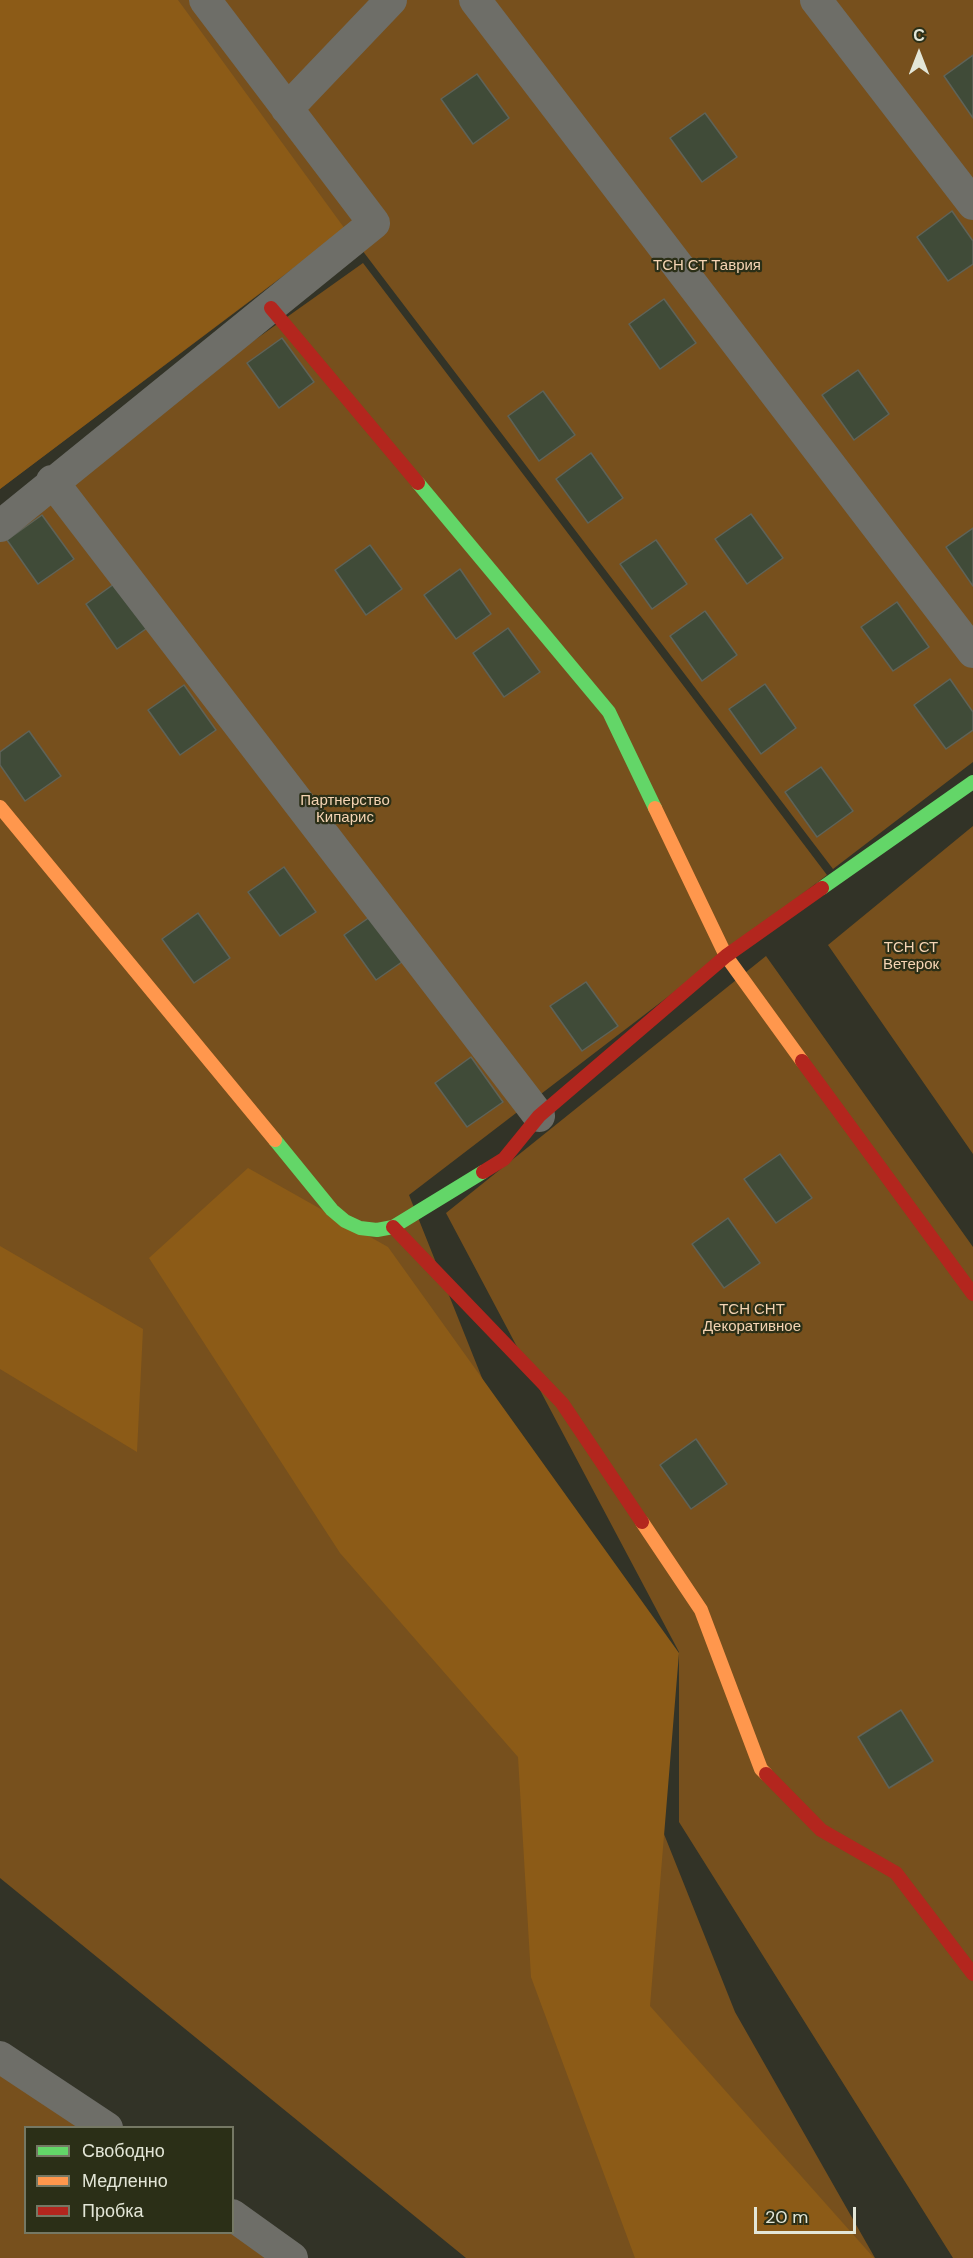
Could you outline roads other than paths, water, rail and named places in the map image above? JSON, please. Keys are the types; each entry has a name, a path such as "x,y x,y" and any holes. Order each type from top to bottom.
{"street":[{"path":"0,526 374,223 205,0"},
{"path":"287,109 391,0"},
{"path":"475,0 973,652"},
{"path":"816,0 973,204"},
{"path":"270,308 609,712 726,956 973,1294"},
{"path":"52,482 539,1116"},
{"path":"0,807 332,1210 345,1221 360,1228 376,1230 393,1227 504,1159 539,1116 726,956 973,782"},
{"path":"393,1227 568,1413 701,1610 761,1769 821,1830 896,1873 973,1974"},
{"path":"0,2057 105,2126"},
{"path":"234,2216 292,2258"}],"park label":[{"name":"ТСН СТ Таврия","path":"707,266"},
{"name":"Партнерство Кипарис","path":"345,810"},
{"name":"ТСН СТ Ветерок","path":"911,956"},
{"name":"ТСН СНТ Декоративное","path":"752,1318"}]}
